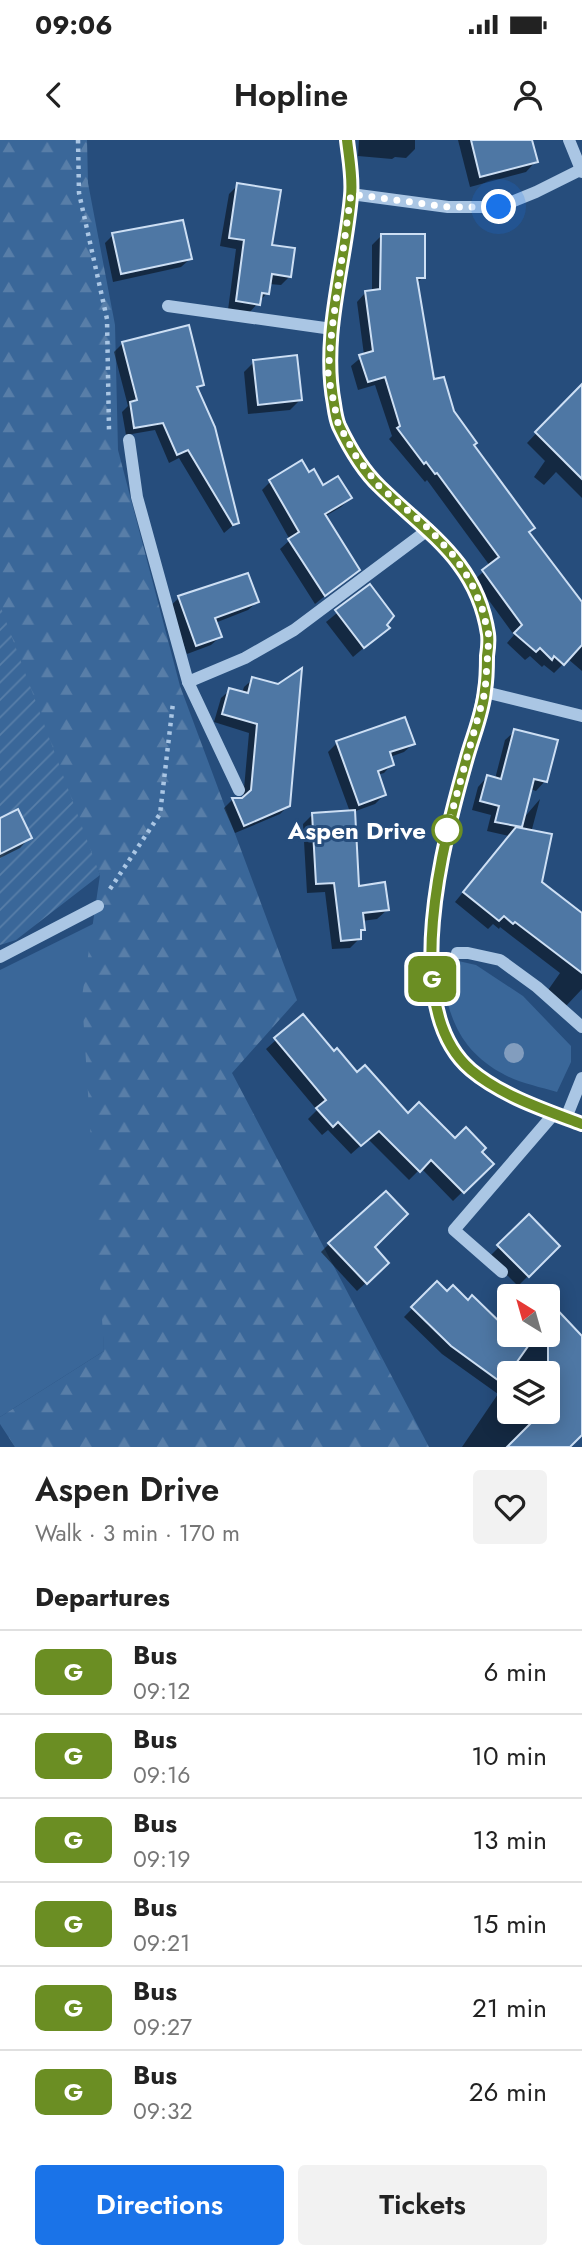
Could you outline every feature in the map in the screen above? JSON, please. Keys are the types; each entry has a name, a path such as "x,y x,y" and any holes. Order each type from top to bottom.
{"street":[{"path":"348,140 351,194 328,374 338,423 356,456 378,485 429,529 455,557 471,582 482,608 489,636 485,692 444,839 430,951 433,999 448,1040 469,1069 495,1086 582,1124"},
{"path":"351,194 448,207 499,207 581,171 569,140"},
{"path":"168,306 332,329"},
{"path":"129,440 137,497 188,682 239,790"},
{"path":"188,682 245,658 294,630 429,529"},
{"path":"485,692 582,716"},
{"path":"0,957 98,906"},
{"path":"457,953 500,960 537,987 582,1027"},
{"path":"502,1272 454,1230 560,1116 582,1078"}],"green space":[{"path":"0,140 87,140 88,183 115,325 118,450 180,686 297,1000 232,1073 429,1447 15,1447 0,1424 0,1417 104,1351 82,997 100,875 0,640"},
{"path":"0,605 100,875 16,940 0,945 0,854 32,837 18,810 0,818"},
{"path":"93,924 104,1351 0,1417 0,970"},
{"path":"454,960 476,965 523,996 571,1046 571,1062 557,1092 505,1075 475,1054 457,1028 446,997 441,962"}],"building":[{"path":"471,140 532,140 538,162 480,177"},
{"path":"237,183 281,190 272,245 295,248 291,277 272,274 269,294 262,293 260,305 236,301 244,240 229,238"},
{"path":"183,220 192,259 121,274 112,233"},
{"path":"381,234 425,234 425,278 417,278 434,379 444,377 454,411 477,443 474,445 535,528 529,532 582,602 582,645 564,665 554,656 552,660 540,648 536,652 514,633 522,625 482,570 499,557 437,473 435,474 426,462 424,464 397,428 400,426 385,377 368,382 359,355 373,351 365,291 380,289"},
{"path":"189,325 204,385 197,387 215,427 239,523 233,525 188,450 177,455 163,423 134,428 130,402 137,400 122,342"},
{"path":"297,355 302,400 258,405 253,360"},
{"path":"582,384 582,479 535,432"},
{"path":"302,460 309,472 314,469 323,485 338,476 352,498 325,514 360,570 325,596 288,539 299,532 269,480"},
{"path":"248,573 259,602 215,618 222,637 196,646 178,596"},
{"path":"370,584 394,616 387,625 390,628 364,648 335,610"},
{"path":"302,668 290,806 244,826 232,798 242,798 251,790 257,724 222,714 229,688 248,693 252,677 278,684"},
{"path":"405,717 415,744 390,752 394,765 378,771 386,795 359,805 336,741"},
{"path":"514,729 558,740 547,782 534,779 522,827 495,822 499,806 480,801 487,775 501,779"},
{"path":"18,809 32,838 0,854 0,818"},
{"path":"355,810 359,886 385,882 389,910 363,913 365,930 361,930 361,939 341,941 334,883 316,884 312,813"},
{"path":"516,827 552,834 542,882 582,913 582,973 515,922 513,924 504,916 499,921 463,892"},
{"path":"303,1014 334,1051 337,1048 357,1072 365,1065 408,1113 419,1102 455,1138 466,1127 486,1148 482,1152 494,1164 464,1193 431,1160 420,1172 379,1131 361,1146 338,1122 333,1127 316,1108 326,1100 274,1038"},
{"path":"386,1191 408,1214 375,1247 389,1263 367,1284 328,1243"},
{"path":"529,1214 560,1246 529,1277 497,1245"},
{"path":"437,1281 447,1291 453,1285 468,1300 472,1295 497,1319 497,1348 527,1348 518,1361 497,1361 497,1379 451,1346 411,1307"},
{"path":"560,1313 582,1336 582,1435 570,1447 507,1447 530,1424 560,1424 560,1361 548,1361 548,1348 560,1348"}],"bus line":[{"name":"G","path":"347,140 351,194 328,374 338,423 356,456 378,485 429,529 455,557 471,582 482,608 489,636 485,692 444,839 430,951 433,999 448,1040 469,1069 495,1086 553,1115 582,1124"}],"place":[{"name":"Aspen Drive","path":"447,830"}],"route":[{"path":"447,830 485,692 489,636 482,608 471,582 455,557 429,529 378,485 356,456 338,423 328,374 351,194 448,207 499,207"}]}
